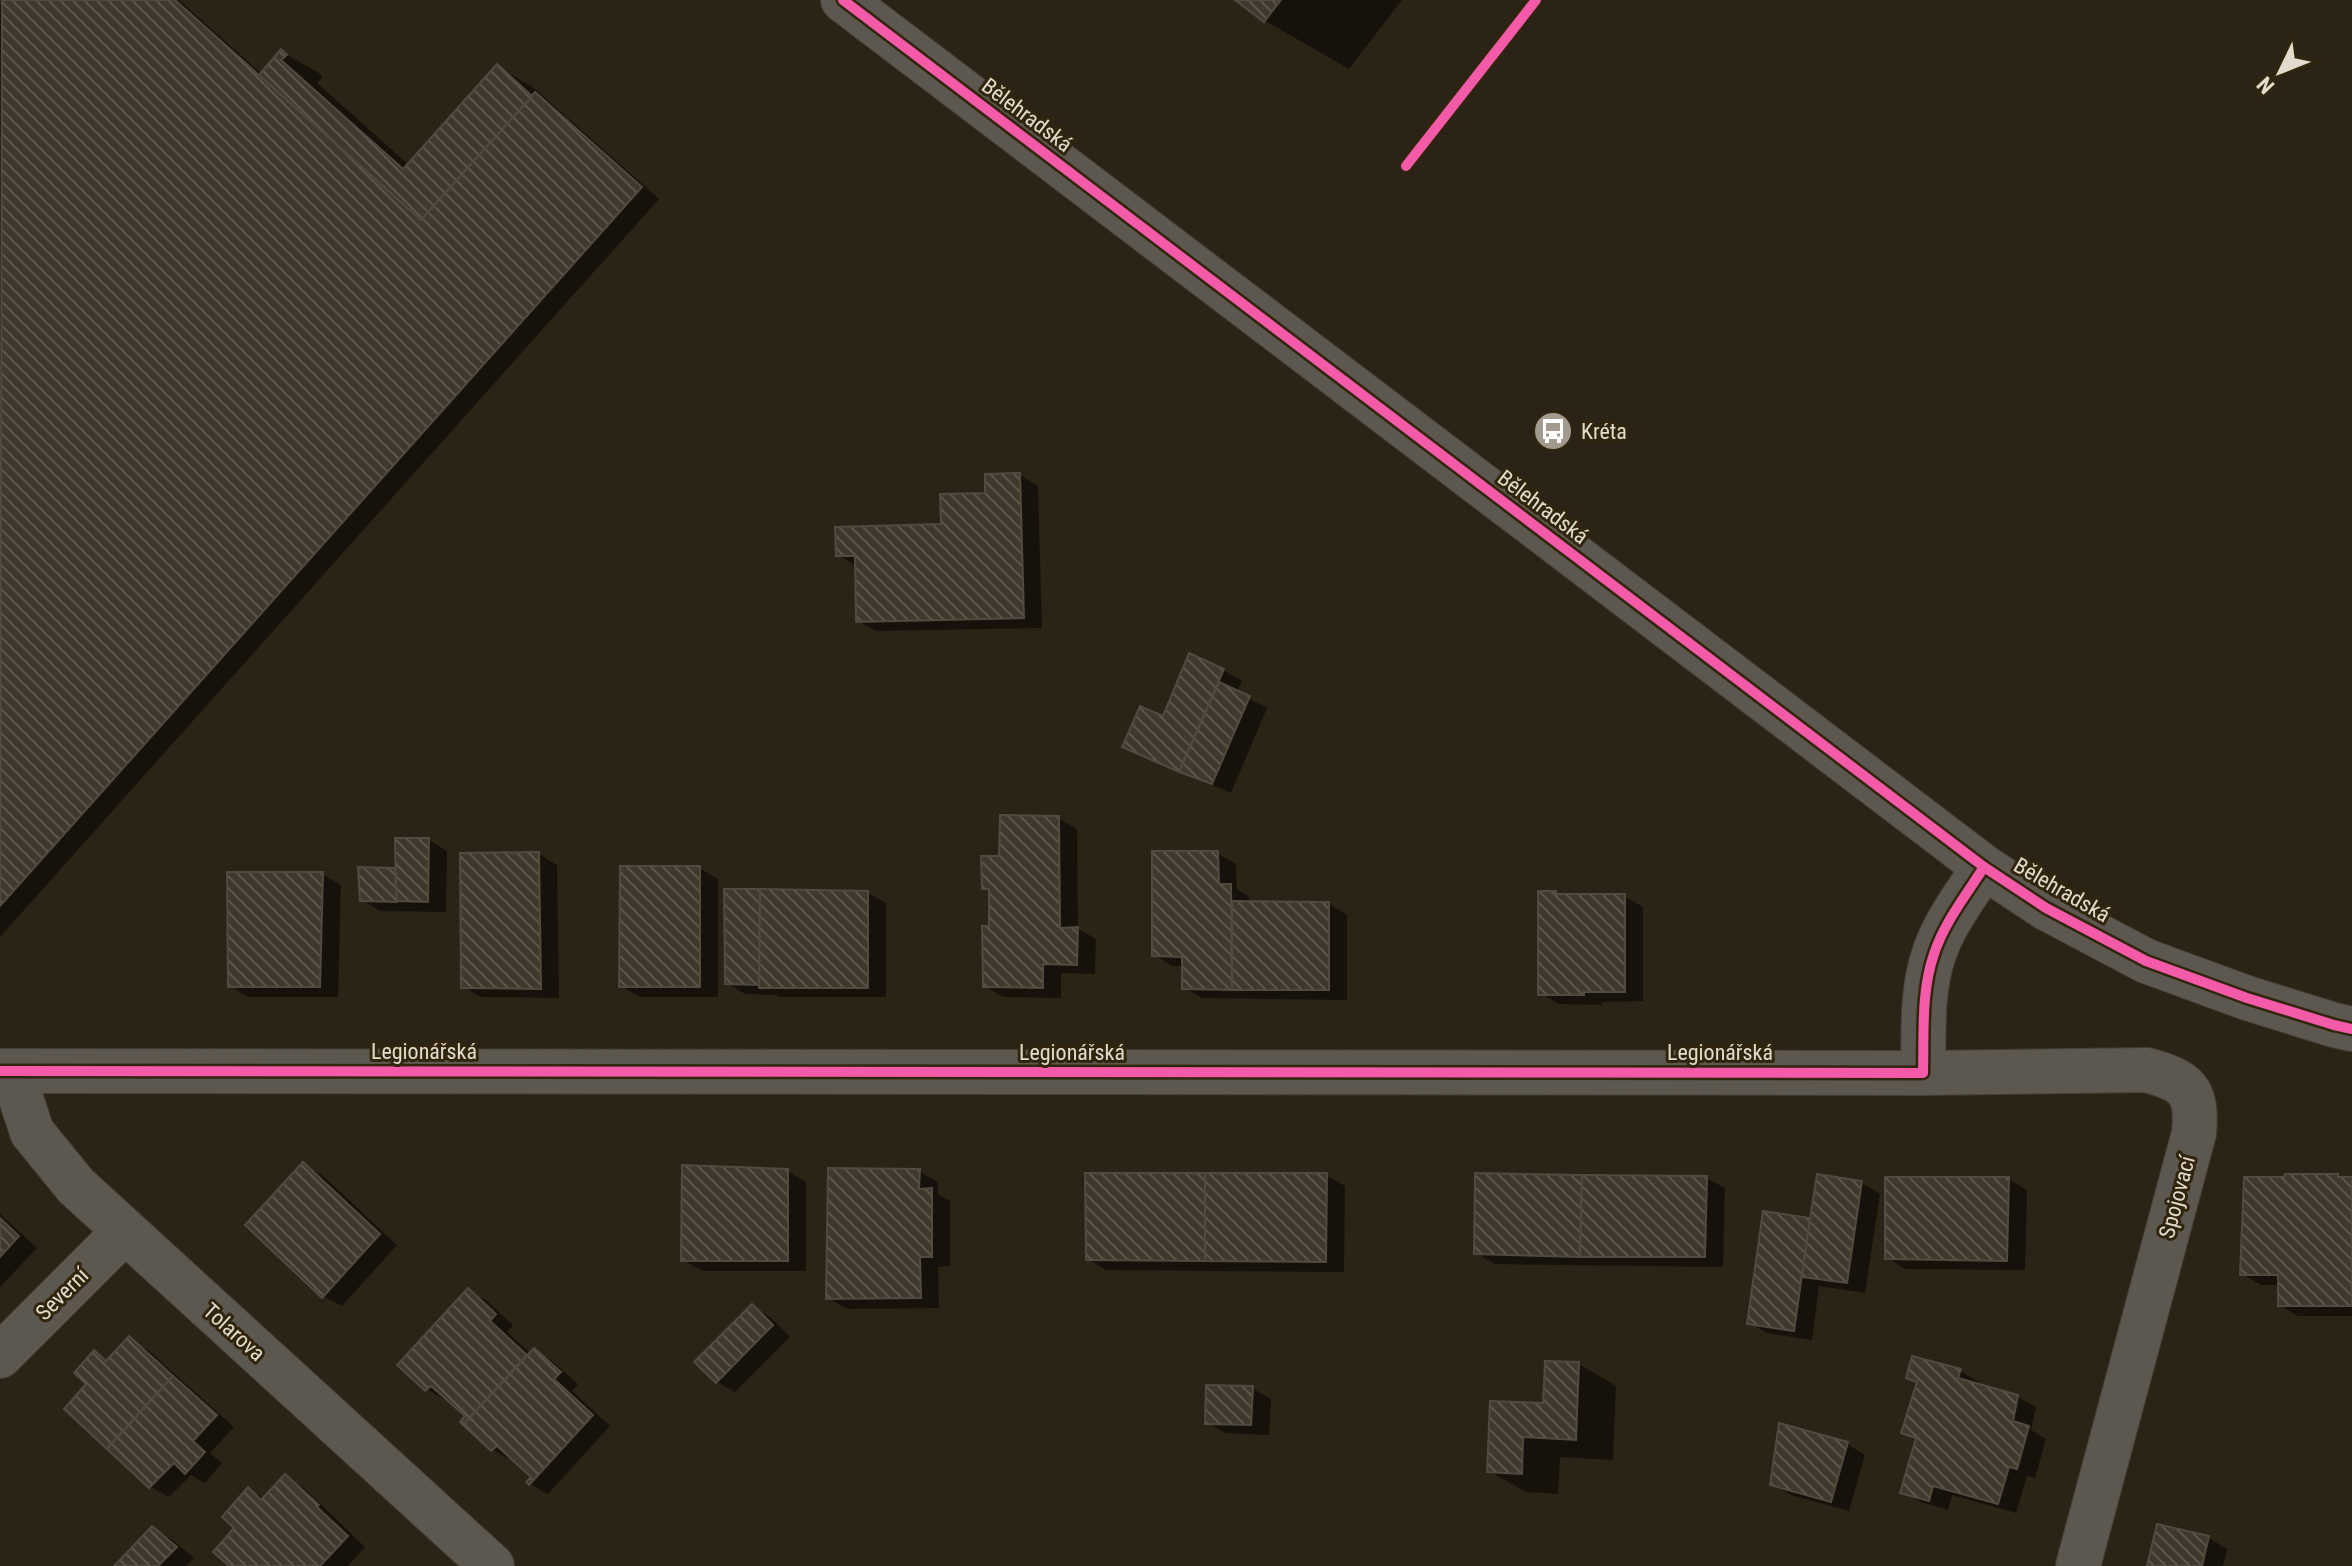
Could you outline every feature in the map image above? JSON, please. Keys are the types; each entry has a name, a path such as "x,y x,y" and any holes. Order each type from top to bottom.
{"street":[{"name":"Bělehradská","path":"843,0 1984,867 2046,908 2146,961 2247,998 2352,1029"},
{"path":"1923,1073 1926,986 1934,954 1946,927 1984,867"},
{"name":"Spojovací","path":"1923,1073 2147,1070 2172,1077 2191,1091 2196,1112 2194,1133 2078,1566"},
{"name":"Legionářská","path":"6,1071 1923,1073"},
{"name":"Tolarova","path":"6,1071 32,1132 76,1186 492,1566"},
{"name":"Severní","path":"0,1356 124,1232"}],"building":[{"path":"2,0 175,0 421,220 535,92 642,187 0,906"},
{"path":"1235,0 1281,0 1264,22"},
{"path":"281,49 287,55 281,60 403,169 497,64 532,96 421,220 259,75"},
{"path":"1020,473 1024,618 856,622 855,556 836,556 835,527 941,524 940,494 985,493 985,474"},
{"path":"1189,653 1224,669 1179,772 1122,747 1140,706 1163,716"},
{"path":"1219,682 1250,696 1212,784 1179,772"},
{"path":"1000,815 1059,816 1060,928 1078,927 1077,965 1043,964 1043,988 983,987 982,926 989,926 989,889 982,889 981,856 999,856"},
{"path":"395,838 429,838 428,902 396,901"},
{"path":"1152,851 1218,851 1219,884 1231,884 1232,990 1182,989 1182,957 1152,956"},
{"path":"539,852 541,989 461,988 460,853"},
{"path":"620,866 700,866 700,987 619,987"},
{"path":"358,867 395,868 397,902 360,901"},
{"path":"227,872 323,872 320,987 228,987"},
{"path":"724,889 760,889 760,985 725,984"},
{"path":"760,889 868,891 868,988 759,988"},
{"path":"1538,891 1625,894 1625,992 1538,995"},
{"path":"1232,901 1329,902 1329,990 1232,990"},
{"path":"303,1162 380,1234 322,1298 245,1225"},
{"path":"682,1165 788,1169 788,1261 681,1261"},
{"path":"828,1168 920,1169 919,1189 932,1188 932,1257 920,1257 921,1298 826,1299"},
{"path":"1085,1173 1205,1173 1205,1261 1086,1260"},
{"path":"1205,1173 1327,1173 1326,1262 1205,1261"},
{"path":"1475,1173 1582,1175 1580,1257 1474,1254"},
{"path":"1817,1174 1862,1181 1847,1283 1801,1277"},
{"path":"2285,1174 2352,1177 2352,1306 2278,1306 2278,1275 2240,1275 2244,1177 2284,1177"},
{"path":"1582,1175 1707,1176 1705,1257 1580,1257"},
{"path":"1885,1177 2009,1177 2007,1261 1885,1259"},
{"path":"1763,1211 1810,1218 1794,1331 1747,1324"},
{"path":"0,1218 19,1236 0,1257"},
{"path":"468,1288 496,1314 490,1321 527,1355 463,1425 460,1422 465,1416 431,1386 425,1391 397,1365"},
{"path":"752,1304 773,1325 716,1383 694,1362"},
{"path":"129,1336 173,1376 107,1449 64,1409 86,1384 74,1373 94,1350 106,1361"},
{"path":"534,1348 561,1372 554,1379 593,1415 529,1485 526,1482 531,1477 497,1446 491,1451 463,1425"},
{"path":"1912,1356 1961,1369 1958,1378 2018,1395 2013,1421 2029,1426 2017,1469 2009,1467 1998,1504 1933,1486 1929,1501 1900,1493 1916,1438 1901,1433 1917,1382 1906,1378"},
{"path":"1545,1361 1579,1362 1576,1440 1523,1437 1522,1474 1487,1472 1490,1401 1543,1403"},
{"path":"173,1376 217,1415 193,1441 205,1452 185,1474 174,1463 149,1488 107,1449"},
{"path":"1206,1385 1253,1386 1251,1425 1205,1424"},
{"path":"1779,1423 1848,1442 1831,1502 1770,1485"},
{"path":"285,1474 348,1536 320,1566 229,1566 213,1552 234,1528 222,1517 248,1487 261,1500"},
{"path":"2157,1524 2209,1536 2202,1566 2147,1566"},
{"path":"152,1526 177,1547 158,1566 114,1566"}],"cycle path":[{"path":"843,0 1984,867 2046,908 2146,961 2247,998 2352,1029"},
{"path":"1406,166 1536,0"},
{"path":"0,1071 1923,1073 1925,998 1934,954 1949,920 1984,867"}],"place":[{"name":"Kréta","path":"1553,431"}]}
